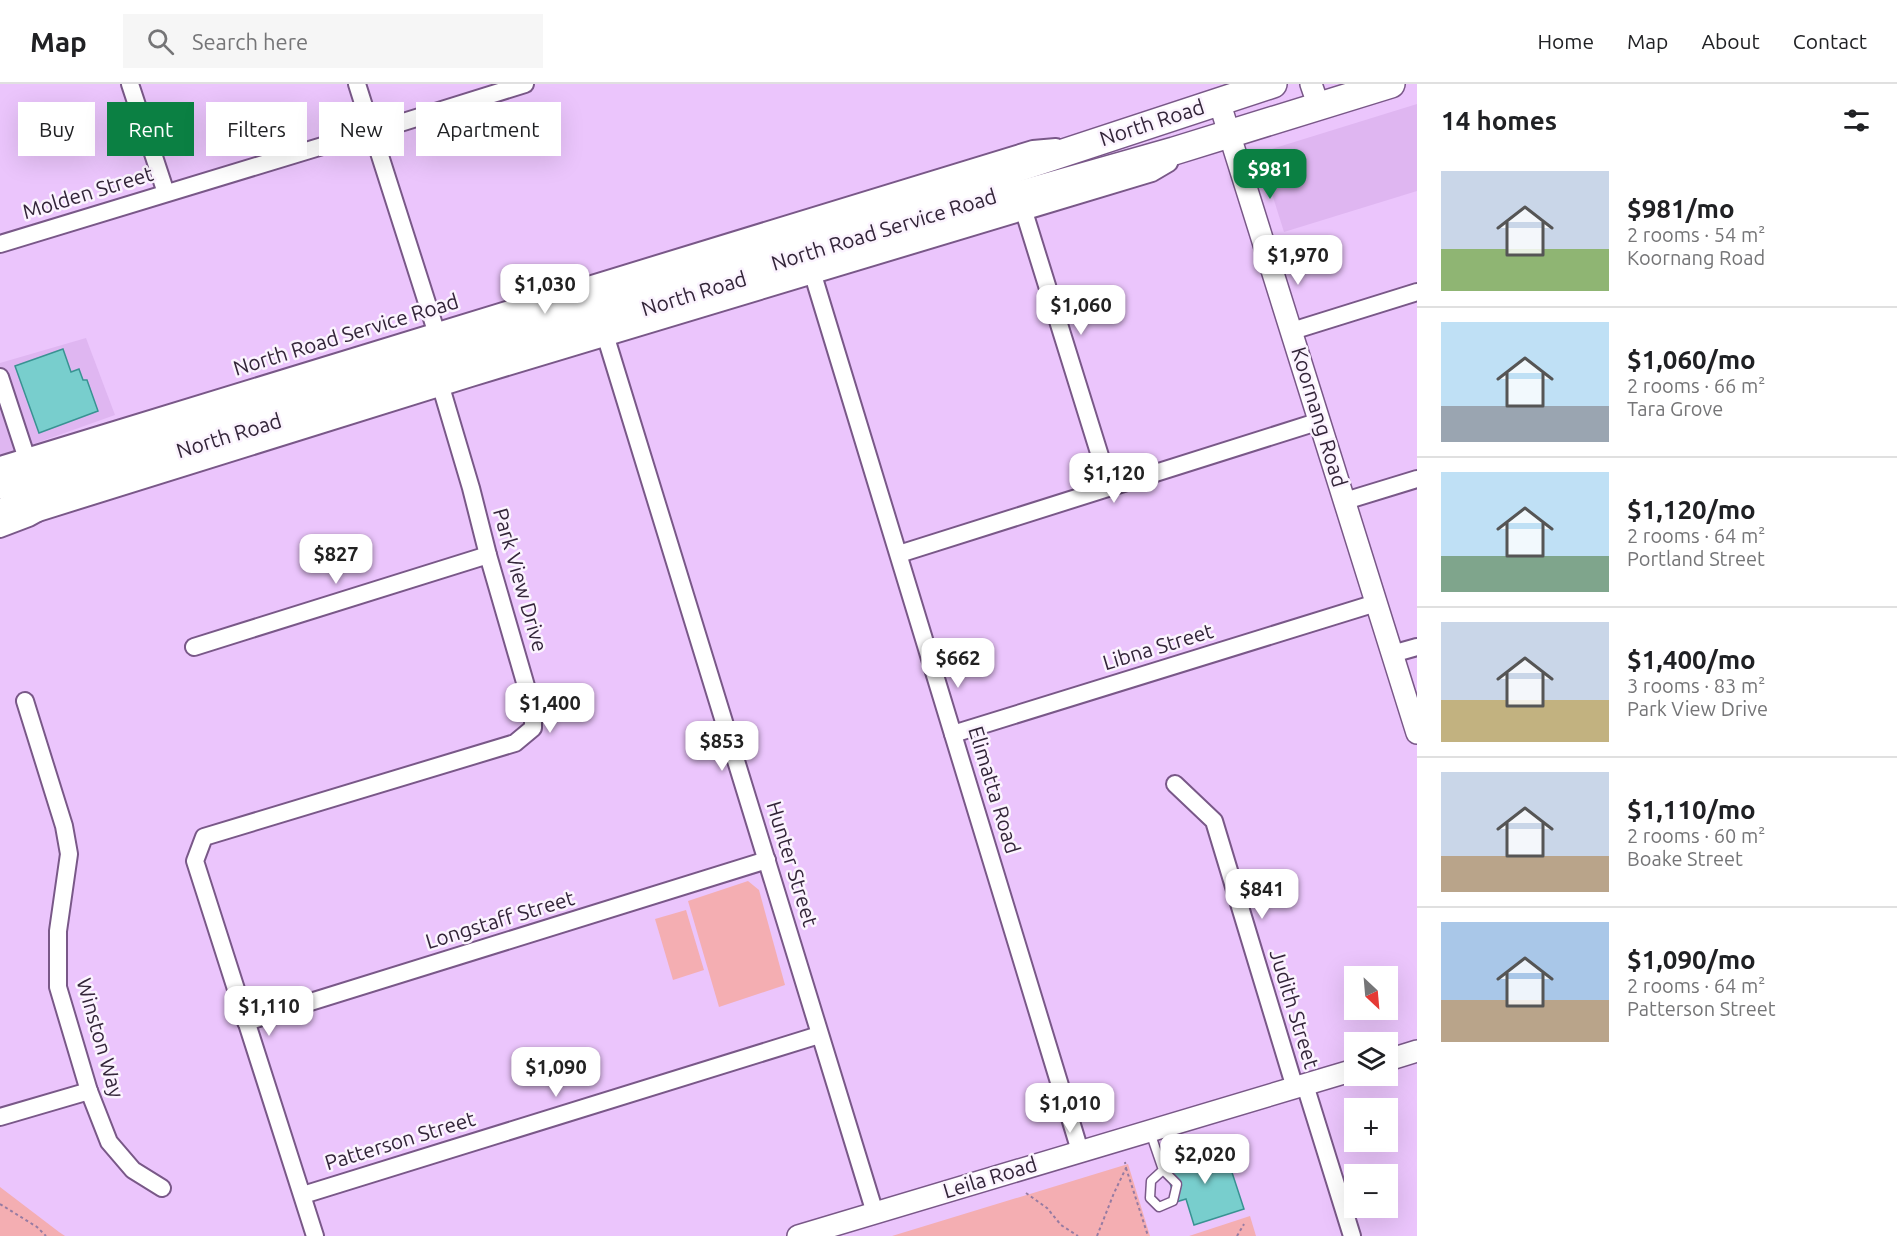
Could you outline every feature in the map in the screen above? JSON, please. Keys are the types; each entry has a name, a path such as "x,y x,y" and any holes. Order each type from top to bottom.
{"highway":[{"name":"North Road","path":"10,509 81,482 442,358 604,330 807,257 898,207 1273,84"},
{"name":"North Road","path":"10,509 29,465 442,358 807,257 1021,203 1229,134 1315,95 1391,84"}],"street":[{"path":"130,84 166,193"},
{"name":"Park View Drive","path":"357,84 363,102"},
{"name":"Molden Street","path":"404,121 525,84"},
{"name":"Koornang Road","path":"1219,101 1417,733"},
{"name":"North Road Service Road","path":"442,358 1033,149 1087,144"},
{"name":"Molden Street","path":"0,244 319,147"},
{"name":"Park View Drive","path":"246,1022 195,861 204,837 515,742 533,728 534,710 488,555 442,358 380,156"},
{"path":"1021,203 1110,488"},
{"name":"Elimatta Road","path":"807,257 1080,1151"},
{"path":"1292,331 1417,292"},
{"name":"Hunter Street","path":"604,330 875,1213"},
{"path":"0,377 29,465 0,465"},
{"path":"899,554 1320,421"},
{"path":"1345,501 1417,479"},
{"path":"194,647 488,555"},
{"name":"Libna Street","path":"953,734 1376,603"},
{"path":"1392,654 1417,647"},
{"name":"Winston Way","path":"25,701 68,845 69,854 58,931 58,987 89,1091 109,1142 133,1170 162,1188"},
{"name":"Judith Street","path":"1175,784 1214,821 1300,1087 1352,1236"},
{"name":"Longstaff Street","path":"246,1022 767,860"},
{"path":"246,1022 315,1236"},
{"name":"Patterson Street","path":"303,1194 819,1035"},
{"path":"1398,1057 1417,1052"},
{"name":"Leila Road","path":"798,1236 1344,1073"},
{"path":"0,1117 89,1091"}],"lane":[{"path":"1150,1132 1162,1170"}],"path":[{"path":"1125,1162 1148,1236"},
{"path":"1097,1236 1126,1168"},
{"path":"1026,1193 1047,1208 1061,1225 1078,1236"},
{"path":"0,1204 37,1227 46,1236"},
{"path":"1237,1236 1244,1224"}],"shaded area":[{"path":"1417,104 1417,191 1284,232 1261,159 1265,151"},
{"path":"86,338 115,415 0,456 0,363"},
{"path":"748,881 759,890 785,985 719,1007 688,901"},
{"path":"686,910 704,970 673,980 655,919"},
{"path":"1128,1164 1150,1236 892,1236"},
{"path":"0,1187 59,1232 65,1236 0,1236"},
{"path":"1250,1216 1256,1236 1189,1236"}],"building":[{"path":"63,349 71,372 79,369 83,380 87,380 98,411 39,433 15,366"},
{"path":"1223,1145 1244,1209 1194,1225 1186,1199 1176,1202 1164,1164"}]}
